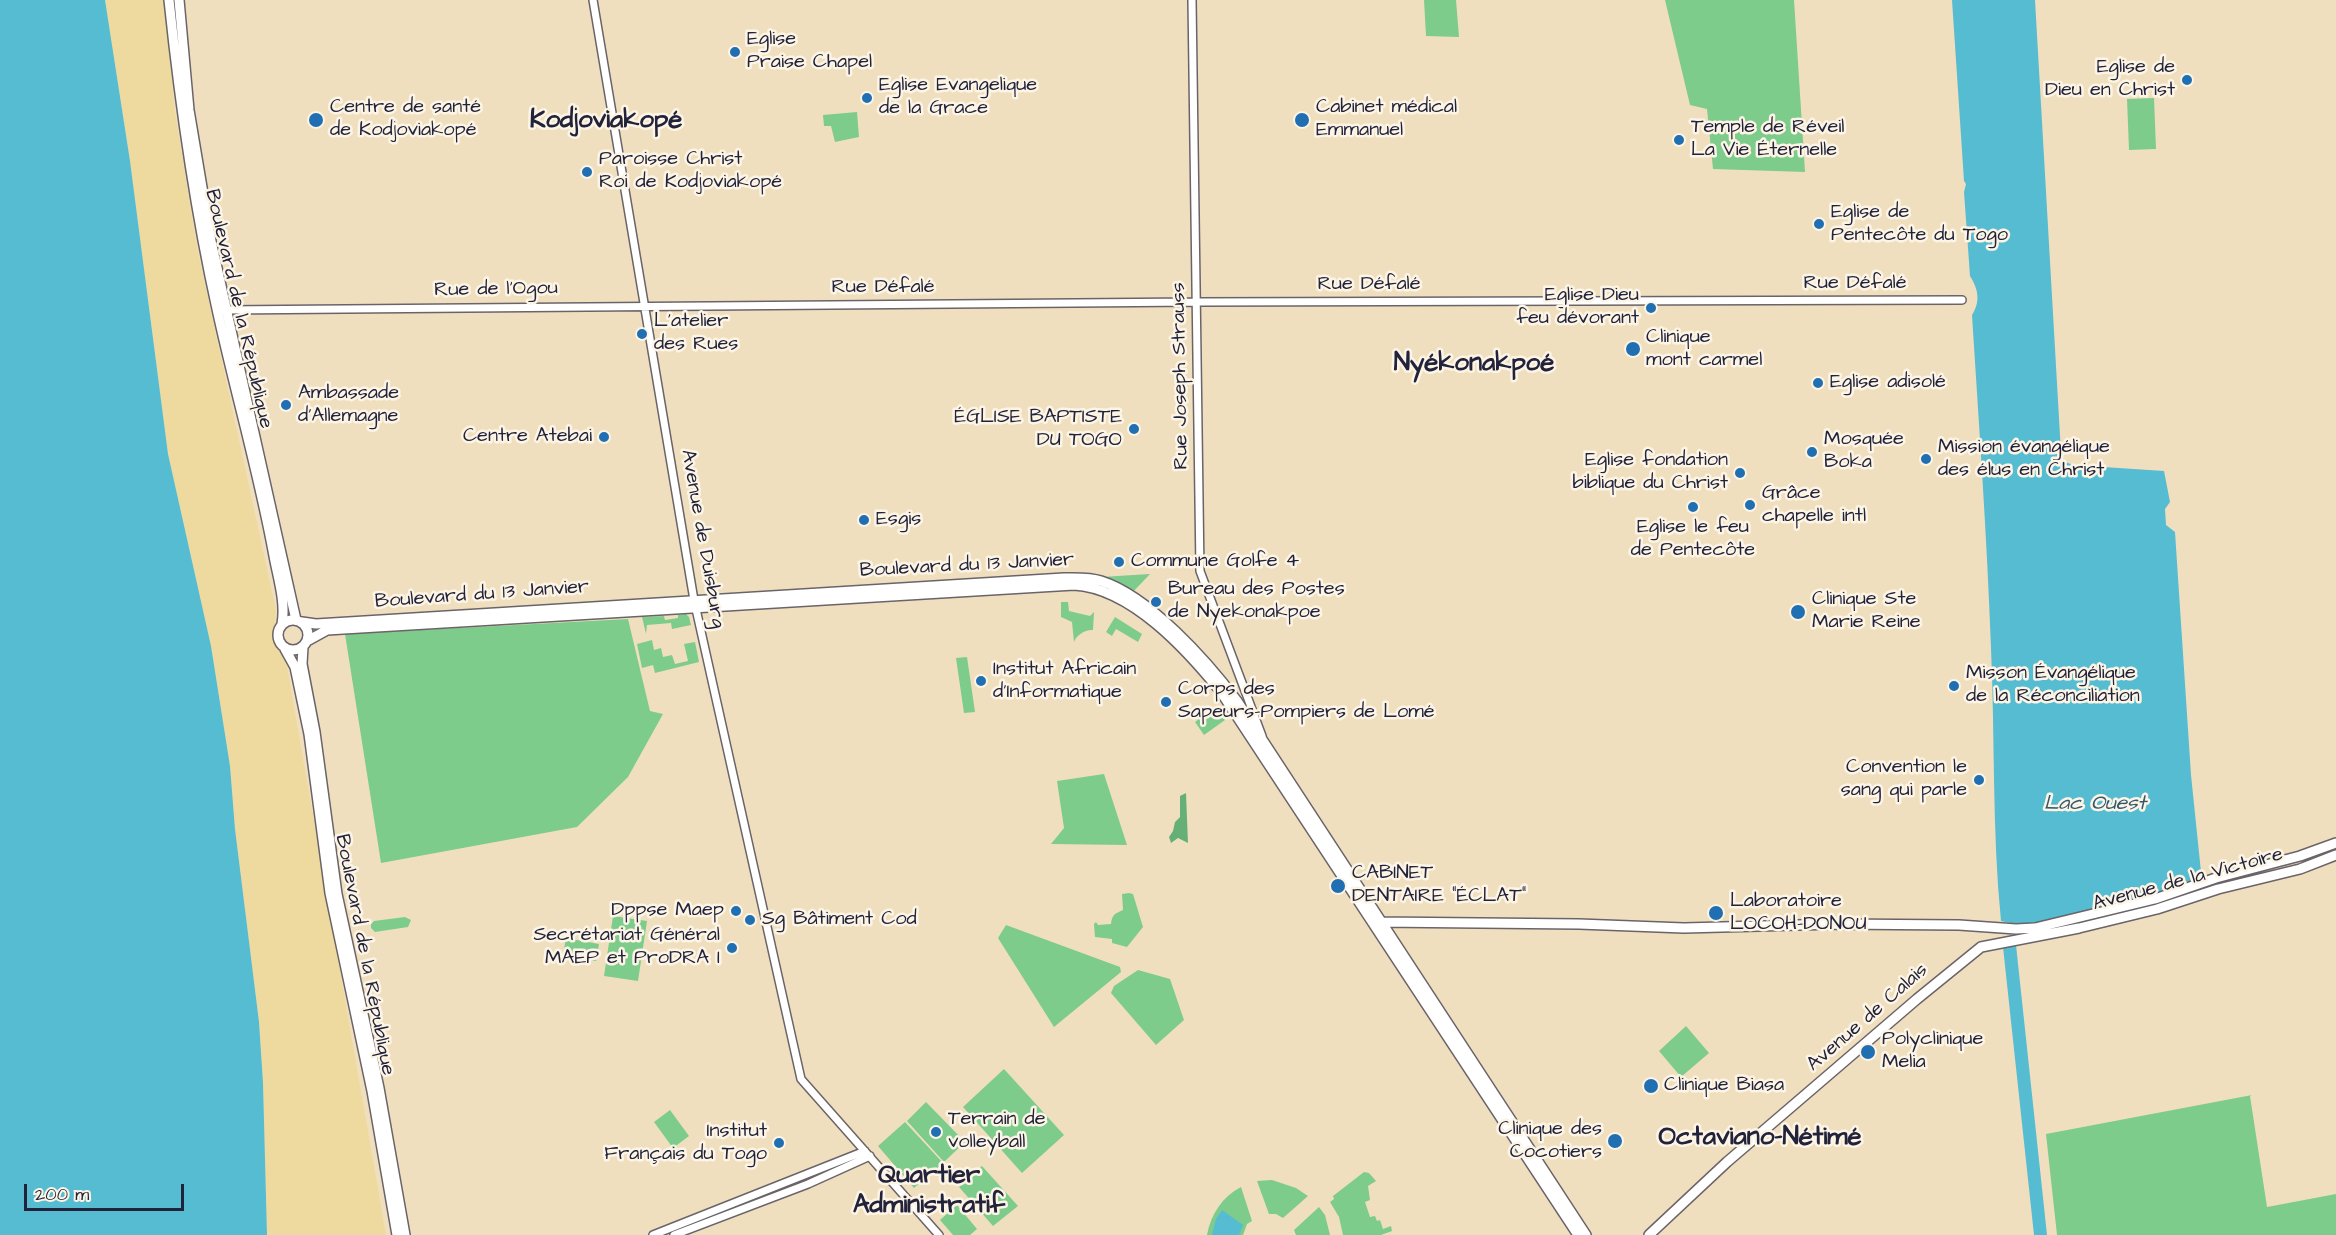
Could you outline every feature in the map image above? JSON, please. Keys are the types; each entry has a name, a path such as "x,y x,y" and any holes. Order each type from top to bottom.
{"highway":[{"name":"Boulevard de la République","path":"169,0 180,110 189,166 270,532 284,608 282,624"},
{"name":"Boulevard de la République","path":"179,0 189,110 221,310 299,621"},
{"name":"Boulevard du 13 Janvier","path":"305,644 327,630 945,584 1090,578 1117,588 1163,621 1214,673 1263,739 1377,922 1578,1235"},
{"name":"Boulevard du 13 Janvier","path":"299,621 316,624 1074,585 1090,586 1113,594 1158,627 1221,692 1586,1235"},
{"path":"289,620 299,621 308,633 305,644 294,651 285,649 278,639 278,631 282,624 289,620"},
{"name":"Boulevard de la République","path":"305,644 302,664 315,732 337,894 379,1088 405,1235"},
{"name":"Boulevard de la République","path":"285,649 295,667 309,734 330,893 372,1090 397,1235"},
{"path":"2047,930 2155,899 2216,878 2300,856 2336,843"},
{"name":"Avenue de la Victoire","path":"2047,930 2157,909 2194,896 2300,869 2336,855"},
{"path":"1377,922 1579,924 1684,928 1836,924 1959,925 1999,929 2017,934"},
{"name":"Avenue de Calais","path":"1648,1235 1727,1162 1981,947 2001,942 2017,934 2047,930"}],"street":[{"name":"Avenue de Duisburg","path":"593,0 695,604 801,1079 868,1154"},
{"name":"Rue Joseph Strauss","path":"1192,0 1200,571 1263,739"},
{"name":"Rue Défalé","path":"776,305 1962,300"},
{"name":"Rue de l'Ogou","path":"221,310 776,305"},
{"path":"653,1235 722,1213 868,1154 939,1235"},
{"path":"674,1235 722,1213"}],"green space":[{"path":"1424,0 1456,0 1459,37 1426,36"},
{"path":"1665,0 1794,0 1805,172 1713,169 1707,109 1690,105"},
{"path":"2154,98 2156,149 2129,150 2127,99"},
{"path":"857,112 859,137 835,142 831,126 824,126 823,115"},
{"path":"1150,574 1132,593 1117,583 1101,577"},
{"path":"1061,602 1068,602 1069,611 1090,616 1094,612 1093,630 1082,633 1074,642 1072,622 1061,617"},
{"path":"686,614 691,625 672,629 671,623 647,625 646,634 642,617 664,616 665,620"},
{"path":"1115,617 1142,634 1138,642 1116,629 1112,636 1106,632"},
{"path":"628,619 650,711 663,714 628,777 577,827 381,863 345,634"},
{"path":"652,640 654,650 661,648 663,657 672,655 675,664 688,661 684,644 695,642 699,662 655,673 653,665 642,668 637,644"},
{"path":"967,657 975,712 964,713 956,658"},
{"path":"1215,707 1225,720 1204,735 1195,722"},
{"path":"1104,774 1127,845 1051,844 1064,828 1057,781"},
{"path":"1186,793 1188,843 1178,838 1171,843 1169,837 1175,822 1180,817 1180,796"},
{"path":"1122,894 1133,894 1143,927 1127,947 1112,943 1112,939 1095,937 1094,924 1096,922 1098,925 1111,924 1114,915 1123,910"},
{"path":"613,916 647,921 638,981 604,976"},
{"path":"405,917 411,920 408,927 375,932 371,928 374,921"},
{"path":"1006,925 1120,967 1121,972 1054,1027 998,938"},
{"path":"566,938 599,944 596,961 563,955"},
{"path":"1138,970 1170,979 1184,1020 1156,1045 1111,993 1114,986"},
{"path":"1686,1026 1709,1053 1681,1077 1659,1051"},
{"path":"1004,1069 1064,1135 1022,1173 963,1107"},
{"path":"2252,1095 2250,1096 2267,1207 2336,1194 2336,1235 2057,1235 2046,1134"},
{"name":"Terrain de volleyball","path":"926,1102 965,1142 944,1162 907,1121"},
{"path":"670,1110 689,1136 673,1148 654,1122"},
{"path":"905,1122 943,1163 914,1188 878,1146"},
{"path":"982,1166 1018,1206 993,1226 959,1187"},
{"path":"1364,1172 1369,1173 1376,1181 1368,1186 1370,1200 1365,1202 1370,1217 1375,1216 1377,1221 1380,1220 1383,1229 1391,1226 1392,1231 1381,1235 1343,1235 1339,1217 1330,1202 1334,1199 1333,1196"},
{"path":"1272,1180 1296,1188 1308,1196 1283,1218 1276,1214 1269,1214 1257,1181"},
{"path":"1241,1187 1252,1221 1247,1224 1243,1235 1207,1235 1218,1207"},
{"path":"957,1205 977,1229 970,1235 953,1235 940,1220"},
{"path":"1319,1207 1325,1215 1330,1235 1296,1235 1294,1230"}],"sand":[{"path":"105,0 164,0 175,112 197,247 276,610 274,640 287,666 386,1235 267,1235 259,1022 235,829 230,766 211,646 168,454 130,161"}],"water":[{"path":"0,0 105,0 130,161 168,454 211,646 230,766 235,829 259,1022 267,1235 0,1235"},
{"name":"Lac Ouest","path":"1952,0 2035,0 2063,461 2073,465 2164,471 2170,502 2165,509 2166,525 2175,532 2191,775 2201,872 2191,883 2054,921 2015,924 2001,921 1995,819 1989,606 1972,315 1977,305 1977,295 1970,276 1964,192 1966,184"},
{"path":"2016,945 2047,1235 2034,1235 2003,947"},
{"path":"1222,1210 1243,1225 1239,1235 1212,1235 1216,1219"}],"place":[{"name":"Eglise Praise Chapel","path":"735,52"},
{"name":"Eglise de Dieu en Christ","path":"2187,80"},
{"name":"Eglise Evangelique de la Grace","path":"867,98"},
{"name":"Centre de santé de Kodjoviakopé","path":"316,120"},
{"name":"Cabinet médical Emmanuel","path":"1302,120"},
{"name":"Temple de Réveil La Vie Éternelle","path":"1679,140"},
{"name":"Paroisse Christ Roi de Kodjoviakopé","path":"587,172"},
{"name":"Eglise de Pentecôte du Togo","path":"1819,224"},
{"name":"Eglise Dieu feu dévorant","path":"1651,308"},
{"name":"L'atelier des Rues","path":"642,334"},
{"name":"Clinique mont carmel","path":"1633,349"},
{"name":"Eglise adisolé","path":"1818,383"},
{"name":"Ambassade d'Allemagne","path":"286,405"},
{"name":"ÉGLISE BAPTISTE DU TOGO","path":"1134,429"},
{"name":"Centre Atebai","path":"604,437"},
{"name":"Mosquée Boka","path":"1812,452"},
{"name":"Mission évangélique des élus en Christ","path":"1926,459"},
{"name":"Eglise fondation biblique du Christ","path":"1740,473"},
{"name":"Grâce chapelle intl","path":"1750,505"},
{"name":"Eglise le feu de Pentecôte","path":"1693,507"},
{"name":"Esgis","path":"864,520"},
{"name":"Commune Golfe 4","path":"1119,562"},
{"name":"Bureau des Postes de Nyekonakpoe","path":"1156,602"},
{"name":"Clinique Ste Marie Reine","path":"1798,612"},
{"name":"Institut Africain d'Informatique","path":"981,681"},
{"name":"Misson Évangélique de la Réconciliation","path":"1954,686"},
{"name":"Corps des Sapeurs-Pompiers de Lomé","path":"1166,702"},
{"name":"Convention le sang qui parle","path":"1979,780"},
{"name":"CABINET DENTAIRE \"ÉCLAT\"","path":"1338,886"},
{"name":"Dppse Maep","path":"736,911"},
{"name":"Laboratoire LOCOH-DONOU","path":"1716,913"},
{"name":"Sg Bâtiment Cod","path":"750,920"},
{"name":"Secrétariat Général MAEP et ProDRA I","path":"732,948"},
{"name":"Polyclinique Melia","path":"1868,1052"},
{"name":"Clinique Biasa","path":"1651,1086"},
{"name":"Terrain de volleyball","path":"936,1132"},
{"name":"Clinique des Cocotiers","path":"1615,1141"},
{"name":"Institut Français du Togo","path":"779,1143"}],"district":[{"name":"Kodjoviakopé","path":"606,122"},
{"name":"Nyékonakpoé","path":"1474,365"},
{"name":"Octaviano-Nétimé","path":"1760,1139"},
{"name":"Quartier Administratif","path":"929,1192"}]}
